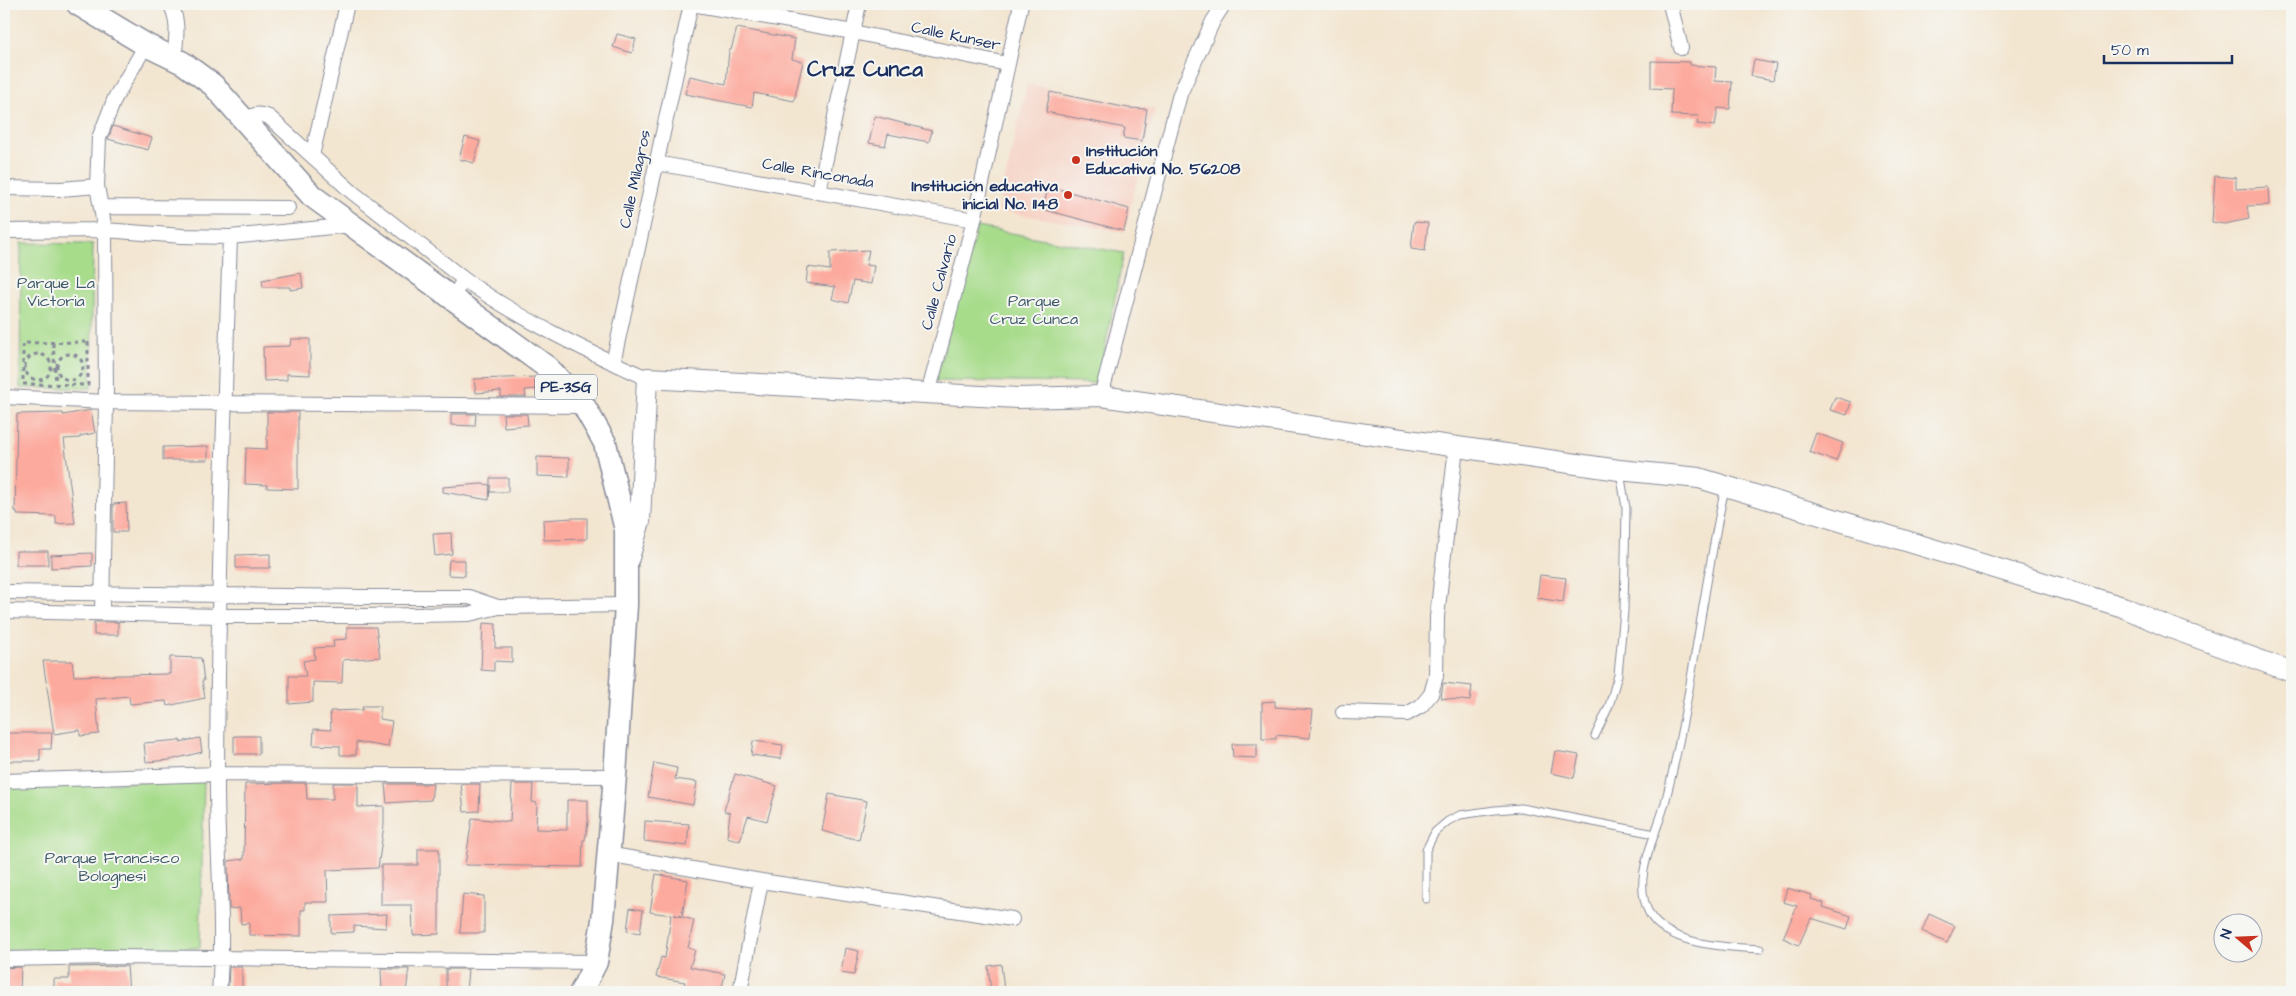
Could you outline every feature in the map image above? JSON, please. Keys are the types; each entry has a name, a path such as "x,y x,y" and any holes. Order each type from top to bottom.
{"main road":[{"name":"PE-3SG","path":"78,4 146,45 174,59 213,85 312,196 352,225 459,288 548,368 584,406 605,443 613,467 626,530 626,605 603,920 596,962 581,992"}],"street":[{"path":"170,4 174,12 177,32 174,59"},
{"path":"312,156 347,4"},
{"name":"Calle Kunser","path":"692,4 852,32 1007,64"},
{"name":"Calle Milagros","path":"613,363 692,4"},
{"path":"819,191 858,4"},
{"name":"Calle Calvario","path":"928,394 974,220 1021,4"},
{"path":"1101,396 1180,94 1213,21 1224,4"},
{"path":"1670,4 1681,48"},
{"path":"102,612 104,592 106,402 105,230 97,186 99,138 114,98 146,45"},
{"path":"244,120 254,114 262,114 269,117 459,288 488,296 613,363 646,378 1018,398 1101,396 1347,429 1456,447 1619,470 1700,478 1725,488 1780,501 1967,561 2041,581 2123,607 2168,626 2292,672"},
{"name":"Calle Rinconada","path":"656,163 974,220"},
{"path":"4,188 61,189 97,186"},
{"path":"102,207 288,208"},
{"path":"4,231 105,230 182,236 230,237 352,225"},
{"path":"219,992 222,958 217,774 219,616 230,237"},
{"path":"626,570 640,521 646,378"},
{"path":"4,397 106,402 584,406"},
{"path":"1343,712 1407,714 1421,706 1431,694 1436,676 1438,617 1456,447"},
{"path":"4,592 469,597 499,607"},
{"path":"169,594 169,614"},
{"path":"363,597 363,616"},
{"path":"4,611 219,616 363,616 468,614 499,607 626,605"},
{"path":"4,781 217,774 615,776"},
{"path":"607,854 761,881 1012,918"},
{"path":"740,992 761,881"},
{"path":"4,959 111,956 596,962"}],"lane":[{"path":"1595,736 1609,706 1619,666 1624,611 1626,508 1619,470"},
{"path":"1725,488 1716,525 1689,694 1665,803 1648,853 1643,883 1644,896 1650,914 1664,929 1697,942 1726,947 1760,948"},
{"path":"1426,899 1426,850 1435,832 1448,820 1460,815 1487,810 1521,808 1656,834"}],"path":[{"path":"88,342 88,385 56,385 23,384 23,343 88,342"},
{"path":"54,343 56,385"},
{"path":"38,353 46,355 51,361 50,374 39,380 31,378 26,372 27,359 38,353"},
{"path":"67,354 78,356 83,362 82,374 76,379 64,379 57,369 60,358 67,354"}],"shaded area":[{"name":"Institución Educativa No. 56208","path":"1027,84 1155,109 1124,232 998,211"}],"green space":[{"name":"Parque Cruz Cunca","path":"977,227 1124,253 1098,383 936,381"},
{"name":"Parque La Victoria","path":"21,243 93,244 91,388 20,388"},
{"name":"Parque Francisco Bolognesi","path":"204,781 200,948 4,955 4,785"}],"building":[{"path":"737,28 795,39 792,59 803,62 794,101 754,93 752,107 685,94 690,76 726,84 729,50 731,50"},
{"path":"617,34 636,39 632,53 613,47"},
{"path":"1754,60 1776,64 1773,80 1751,76"},
{"path":"1651,61 1690,62 1690,65 1716,67 1715,81 1732,82 1730,109 1718,108 1715,126 1697,124 1699,116 1671,115 1672,89 1651,88"},
{"path":"1050,92 1128,108 1147,109 1142,141 1123,138 1125,128 1046,112"},
{"path":"875,116 932,131 929,142 888,134 885,146 869,143"},
{"path":"113,126 152,138 148,150 108,139"},
{"path":"465,137 480,141 474,163 459,159"},
{"path":"2215,176 2236,178 2236,189 2268,187 2269,205 2247,206 2249,219 2224,224 2212,222"},
{"path":"1049,186 1129,209 1124,231 1042,209"},
{"path":"1414,222 1428,223 1425,251 1411,249"},
{"path":"869,250 866,265 874,266 871,284 853,281 848,303 832,299 835,287 806,283 808,267 830,270 830,252"},
{"path":"301,273 303,288 290,290 290,287 263,287 262,280"},
{"path":"291,339 310,339 310,375 287,374 287,380 264,381 263,347 290,346"},
{"path":"537,377 538,389 525,390 526,397 501,397 501,391 476,393 474,379"},
{"path":"1835,397 1851,402 1847,415 1830,410"},
{"path":"91,410 95,433 80,436 80,438 64,439 75,523 56,524 56,516 17,515 17,511 15,511 17,414 63,413 63,415"},
{"path":"267,412 298,412 298,489 267,488 267,485 245,484 246,448 267,449"},
{"path":"451,414 476,414 475,426 451,425"},
{"path":"503,414 527,414 528,425 504,427"},
{"path":"1816,433 1843,443 1836,461 1809,452"},
{"path":"208,446 208,460 163,460 163,447"},
{"path":"537,457 569,458 569,477 537,476"},
{"path":"490,478 508,478 508,492 490,492"},
{"path":"490,485 489,500 443,492 443,487"},
{"path":"126,503 127,532 113,532 113,504"},
{"path":"587,518 587,539 544,540 543,520"},
{"path":"451,533 452,554 435,556 433,534"},
{"path":"16,551 48,551 48,565 16,565"},
{"path":"92,553 92,566 51,568 51,555"},
{"path":"270,554 270,568 236,568 236,555"},
{"path":"449,560 465,560 465,576 448,575"},
{"path":"1540,575 1566,578 1563,602 1537,598"},
{"path":"94,622 118,622 118,635 94,635"},
{"path":"483,623 496,624 495,648 512,648 512,662 494,661 494,671 481,670"},
{"path":"347,627 376,627 380,657 343,660 342,683 313,682 313,702 289,704 289,676 306,676 303,661 315,659 314,648 334,647 333,640 347,639"},
{"path":"170,657 201,658 205,698 167,706 166,701 130,704 129,696 96,699 99,734 80,736 80,730 54,734 43,661 72,661 74,676 170,674"},
{"path":"1443,683 1472,686 1470,701 1441,698"},
{"path":"1275,701 1275,707 1313,710 1310,738 1276,735 1276,739 1262,739 1262,702"},
{"path":"363,706 380,706 380,719 392,721 388,747 356,742 356,755 340,755 340,746 313,745 314,729 331,730 330,711 362,710"},
{"path":"4,733 52,733 51,749 40,749 40,761 4,761"},
{"path":"234,736 259,736 259,754 234,754"},
{"path":"200,738 202,752 170,760 146,762 144,743 180,740 180,742"},
{"path":"753,741 783,745 781,759 751,755"},
{"path":"1232,744 1257,744 1257,758 1233,757"},
{"path":"1555,751 1579,755 1574,778 1551,773"},
{"path":"654,763 677,768 675,779 697,782 693,805 648,797"},
{"path":"735,774 777,786 767,821 748,816 740,841 727,837 730,813 724,811"},
{"path":"306,783 307,799 333,799 333,783 358,783 358,807 384,806 384,825 378,868 327,870 328,902 305,902 305,910 301,910 301,936 249,935 249,923 241,924 240,908 229,909 228,861 244,859 245,784"},
{"path":"385,784 433,784 431,800 387,803"},
{"path":"461,784 480,784 479,811 464,812"},
{"path":"512,784 533,784 532,802 537,803 536,829 567,830 567,800 588,800 588,822 585,840 583,840 582,867 465,865 472,818 510,822"},
{"path":"829,794 867,801 859,840 822,831"},
{"path":"645,821 689,824 687,846 644,841"},
{"path":"418,849 439,849 439,934 413,935 412,905 381,905 381,865 418,865"},
{"path":"656,874 688,880 682,916 674,915 694,920 688,948 695,950 690,967 725,974 721,992 682,992 685,982 656,977 661,957 665,958 671,915 650,912"},
{"path":"1787,888 1812,895 1811,899 1824,903 1823,907 1851,916 1847,929 1811,918 1799,945 1783,938 1797,906 1783,902"},
{"path":"463,894 484,896 484,933 460,933"},
{"path":"630,908 643,910 640,933 627,931"},
{"path":"387,914 386,928 354,926 354,932 331,933 331,916"},
{"path":"1929,914 1955,926 1947,943 1922,931"},
{"path":"845,948 859,951 854,975 841,973"},
{"path":"1001,964 1004,990 991,992 988,966"},
{"path":"127,966 129,992 54,992 54,979 69,979 69,967"},
{"path":"21,967 20,992 4,992 4,968"},
{"path":"229,967 242,967 242,989 228,989"},
{"path":"381,969 409,969 406,992 382,992"},
{"path":"446,969 468,969 466,992 446,992"}],"place":[{"name":"Institución Educativa No. 56208","path":"1076,160"},
{"name":"Institución educativa inicial No. 1148","path":"1068,195"}],"district":[{"name":"Cruz Cunca","path":"865,69"}]}
